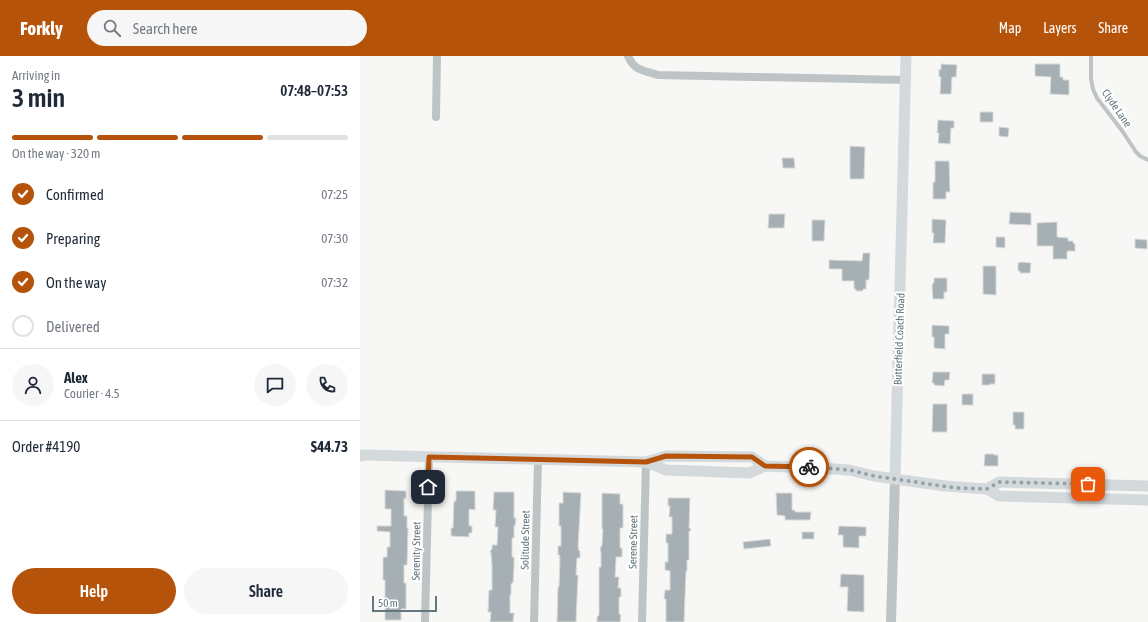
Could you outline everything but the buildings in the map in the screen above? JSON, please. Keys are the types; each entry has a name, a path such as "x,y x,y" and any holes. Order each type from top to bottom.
{"main road":[{"name":"Butterfield Coach Road","path":"895,479 906,56"},
{"path":"361,455 646,462 666,456 752,457 765,466"},
{"path":"646,462 666,470 749,473 765,466 842,469 956,488 987,489 999,496 1148,500"},
{"path":"987,489 999,482 1148,486"}],"street":[{"path":"436,117 437,56"},
{"path":"628,56 632,64 640,69 658,74 906,80"},
{"name":"Serenity Street","path":"425,622 429,457"},
{"name":"Solitude Street","path":"534,622 538,460"},
{"name":"Serene Street","path":"642,622 646,462"},
{"name":"Butterfield Coach Road","path":"891,622 895,479"}],"lane":[{"name":"Clyde Lane","path":"1092,56 1091,78 1093,89 1097,98 1136,152 1148,160"}],"way so far":[{"path":"809,467 850,470 874,476 956,488 987,489 999,482 1088,484"}],"route":[{"path":"428,487 429,457 646,462 666,456 752,457 765,466 809,467"}]}
